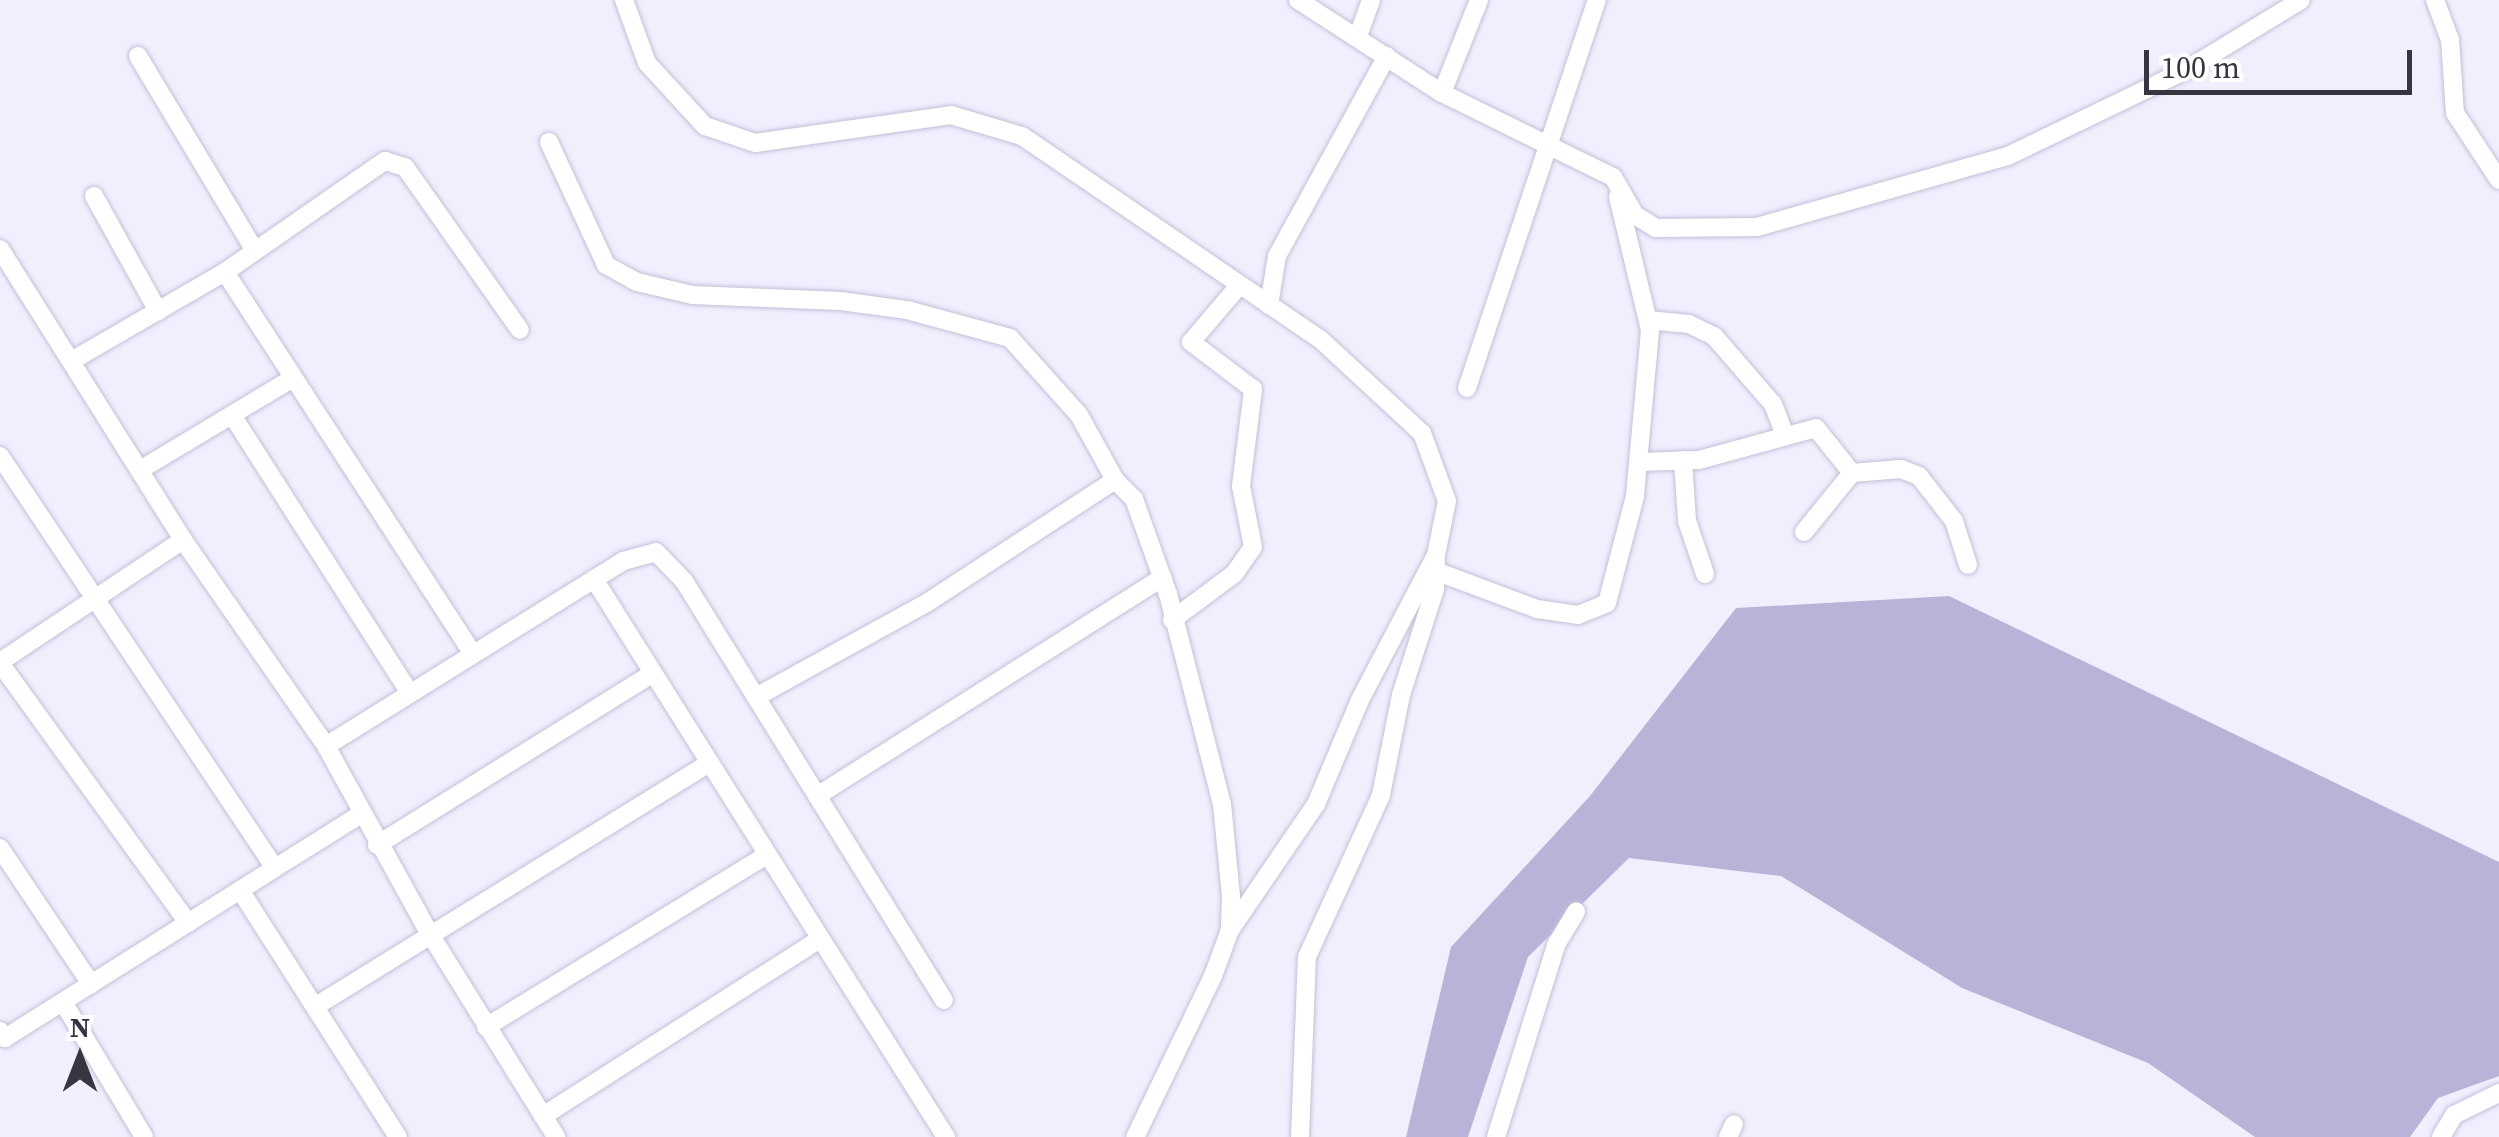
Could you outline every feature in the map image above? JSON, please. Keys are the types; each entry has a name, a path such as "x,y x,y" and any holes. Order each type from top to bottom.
{"street":[{"path":"624,0 647,62 705,126 755,144 932,117 988,121 1076,172 1237,288 1320,339 1422,433 1447,501 1437,564 1381,795 1307,956 1300,1137"},
{"path":"1298,0 1442,93 1548,150 1613,177 1634,215 1656,228 1756,227 2008,156 2188,69 2301,0"},
{"path":"1358,36 1371,0"},
{"path":"1442,93 1479,0"},
{"path":"1467,388 1597,0"},
{"path":"2434,0 2450,40 2455,113 2499,180"},
{"path":"138,56 255,251"},
{"path":"1269,305 1276,256 1387,56"},
{"path":"550,142 606,265 637,282 692,295 841,300 907,310 1010,338 1079,415 1115,480 1134,499 1163,577 1222,804 1230,930"},
{"path":"73,360 225,272 385,161 395,162 520,330"},
{"path":"1437,564 1537,609 1597,612 1615,583 1639,462 1648,320 1613,177"},
{"path":"94,196 158,311"},
{"path":"0,249 6,270 73,360 184,540 326,746 428,932 556,1137"},
{"path":"225,272 290,380 366,480 473,654"},
{"path":"1172,620 1234,574 1253,548 1242,486 1253,389 1191,342 1237,288"},
{"path":"1648,320 1690,324 1714,336 1773,404 1784,432"},
{"path":"140,470 290,380"},
{"path":"232,415 410,693"},
{"path":"1639,462 1683,460 1784,432 1825,432 1852,473"},
{"path":"0,456 275,868"},
{"path":"1683,460 1687,521 1705,574"},
{"path":"1804,532 1852,473 1901,469 1919,476 1954,521 1968,565"},
{"path":"756,697 928,602 1115,480"},
{"path":"184,540 0,663 188,923"},
{"path":"326,746 642,552 666,556 944,1000"},
{"path":"1135,1137 1230,930 1316,804 1360,700 1437,564"},
{"path":"817,796 1163,577"},
{"path":"594,579 946,1137"},
{"path":"378,846 653,673"},
{"path":"316,1006 428,932 710,763"},
{"path":"0,1030 6,1038 361,814"},
{"path":"0,848 91,984"},
{"path":"486,1026 767,855"},
{"path":"240,890 398,1137"},
{"path":"1496,1137 1556,945 1576,912"},
{"path":"543,1116 820,938"},
{"path":"63,1002 144,1137"},
{"path":"2442,1137 2454,1115 2499,1094"}],"shaded area":[{"path":"1949,596 2499,862 2499,1076 2438,1098 2410,1137 2255,1137 2148,1063 1962,988 1781,876 1629,858 1528,957 1468,1137 1406,1137 1451,947 1590,796 1736,608"}]}
